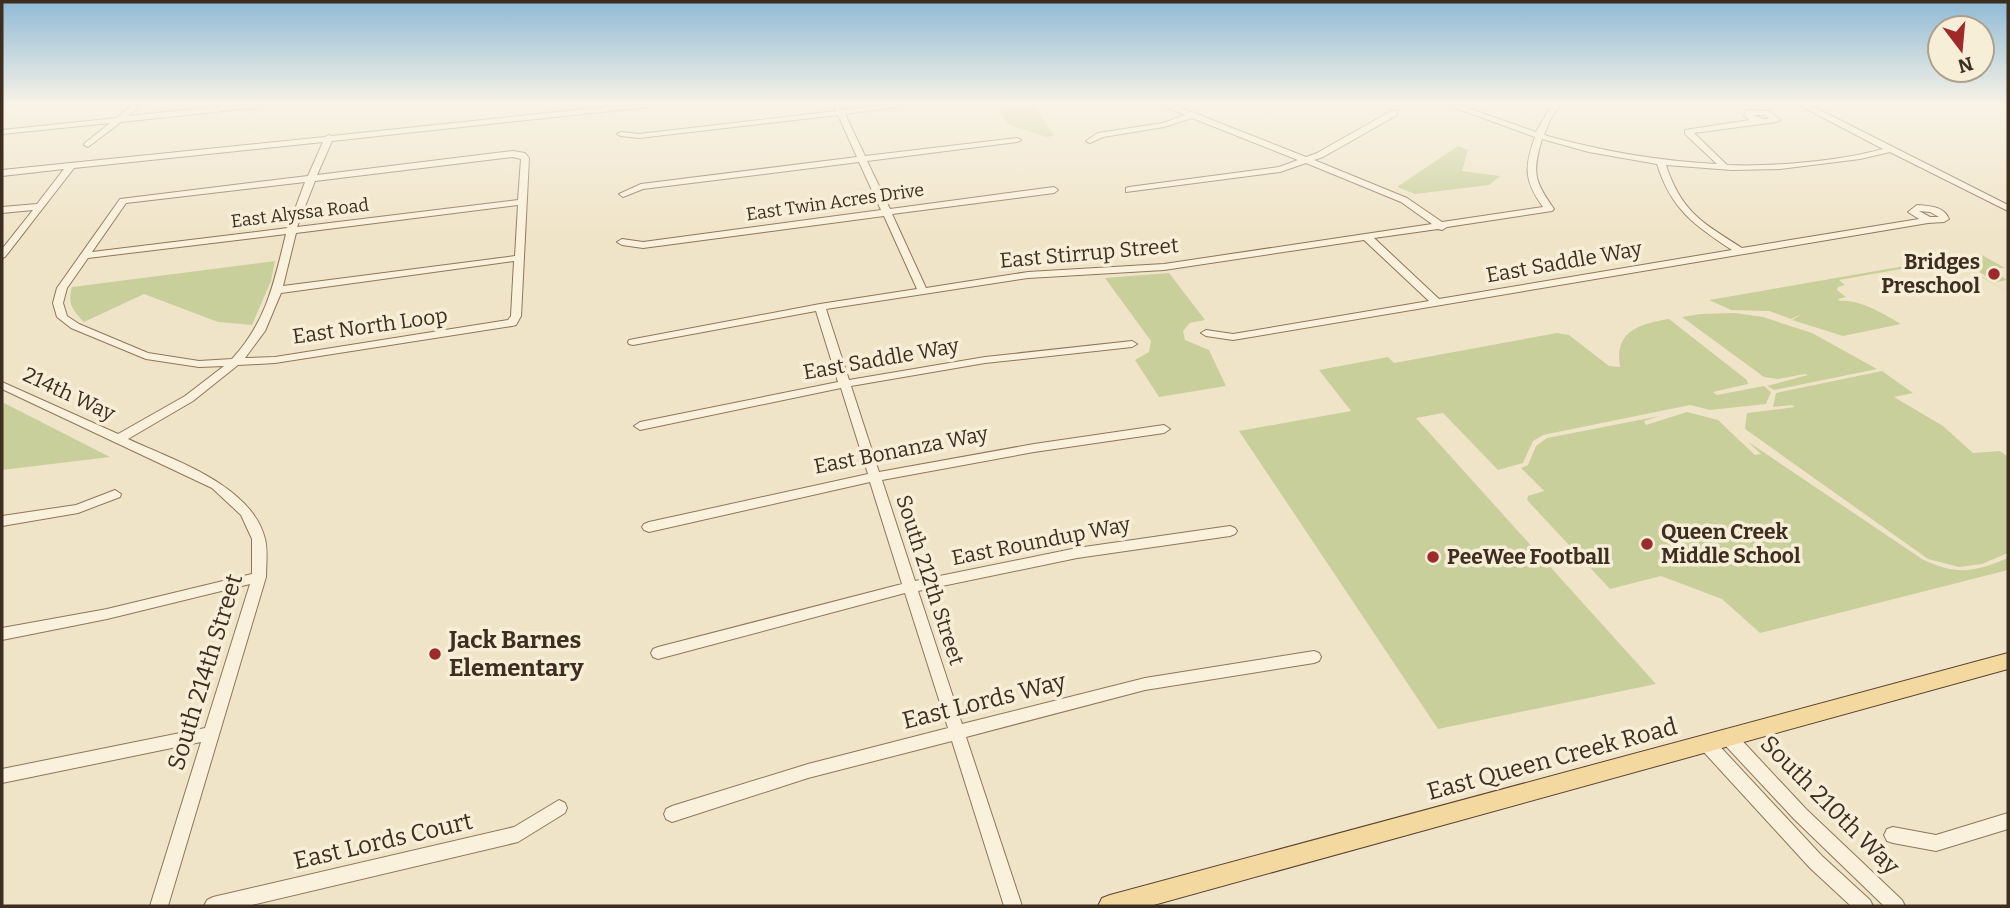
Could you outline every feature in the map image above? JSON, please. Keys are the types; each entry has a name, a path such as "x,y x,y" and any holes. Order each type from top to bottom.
{"main road":[{"name":"East Queen Creek Road","path":"1110,906 2008,661"}],"street":[{"path":"2,173 234,147"},
{"path":"119,439 206,386 234,364 263,327 278,290 292,230 325,147"},
{"path":"857,147 923,291"},
{"path":"623,194 641,187 957,147"},
{"path":"1272,147 1404,200 1442,226"},
{"path":"1129,190 1270,171 1307,161 1332,147"},
{"name":"East Stirrup Street","path":"633,342 820,307 1028,275 1164,267 1549,209 1536,191 1532,179 1531,168 1537,147"},
{"path":"1576,147 1661,163 1724,167 1794,167 1891,149"},
{"path":"1704,147 1724,167"},
{"path":"1888,147 2008,208"},
{"path":"83,256 122,201 522,155 524,158 518,258 278,290"},
{"path":"1661,163 1672,198 1703,226 1741,251"},
{"path":"2,255 72,165"},
{"name":"East Twin Acres Drive","path":"622,242 643,245 1054,190"},
{"name":"East Alyssa Road","path":"83,256 522,202"},
{"path":"2,211 41,206"},
{"name":"East Saddle Way","path":"1206,333 1233,337 1928,220"},
{"path":"1367,237 1437,303"},
{"name":"East North Loop","path":"83,256 62,288 58,303 62,317 146,356 185,363 234,364 512,323 516,316 518,258"},
{"name":"South 212th Street","path":"820,307 1013,906"},
{"name":"East Saddle Way","path":"640,426 845,384 985,360 1132,344"},
{"name":"214th Way","path":"2,385 119,439"},
{"name":"East Bonanza Way","path":"649,527 874,475 1036,446 1164,429"},
{"name":"South 214th Street","path":"119,439 216,485 246,512 259,539 259,577 159,906"},
{"path":"2,521 78,509 115,494"},
{"name":"East Roundup Way","path":"658,653 910,587 1077,553 1230,531"},
{"path":"2,634 107,614 259,577"},
{"name":"East Lords Way","path":"671,814 808,771 957,730 1145,684 1314,657"},
{"path":"2,776 212,733"},
{"name":"South 210th Way","path":"1730,738 1800,814 1896,906"},
{"name":"South 210th Way","path":"1707,744 1816,862 1864,906"},
{"name":"East Lords Court","path":"213,906 518,834 559,808"},
{"path":"1893,835 1936,843 2008,821"}],"green space":[{"path":"1456,147 1468,150 1462,171 1500,176 1489,185 1415,194 1397,187"},
{"path":"1980,254 2005,268 1990,268 2007,280 1997,282 1956,259"},
{"path":"1951,258 2008,292 1957,263 1940,262 1839,280 1845,285 1837,290 1846,297 1838,299 1840,301 1863,305 1901,324 1843,336 1792,320 1802,314 1791,319 1769,311 1731,310 1709,300"},
{"path":"275,261 271,281 252,325 218,322 144,294 84,322 71,302 72,287"},
{"path":"1169,273 1205,320 1190,323 1183,331 1185,340 1209,350 1226,386 1159,397 1135,360 1149,352 1151,341 1105,278"},
{"path":"1735,313 1763,317 1812,333 1877,369 1774,390 1767,386 1808,375 1778,379 1764,377 1682,317"},
{"name":"PeeWee Football","path":"1669,319 1747,380 1748,384 1713,392 1717,395 1764,386 1771,392 1766,404 1710,410 1690,405 1543,435 1533,441 1523,463 1498,470 1443,413 1416,418 1656,684 1438,729 1239,431 1351,411 1319,370 1388,357 1394,363 1557,333 1569,335 1609,366 1620,367 1621,345 1631,331"},
{"path":"1882,371 1913,393 1894,397 1943,426 1973,453 2000,451 2008,457 2008,553 1982,564 1959,567 1928,559 1745,429 1747,413 1795,407 1773,407 1776,393"},
{"path":"2,402 110,457 2,470"},
{"path":"1687,412 1718,420 1755,455 1761,454 1747,441 1922,559 1945,568 1965,570 2008,558 2008,570 1760,633 1722,599 1661,576 1610,589 1527,500 1528,496 1544,491 1521,468 1528,465 1536,446 1547,438 1660,416 1644,421 1646,425"}],"place":[{"name":"Bridges Preschool","path":"1994,274"},
{"name":"Queen Creek Middle School","path":"1647,544"},
{"name":"PeeWee Football","path":"1433,557"},
{"name":"Jack Barnes Elementary","path":"435,654"}]}
